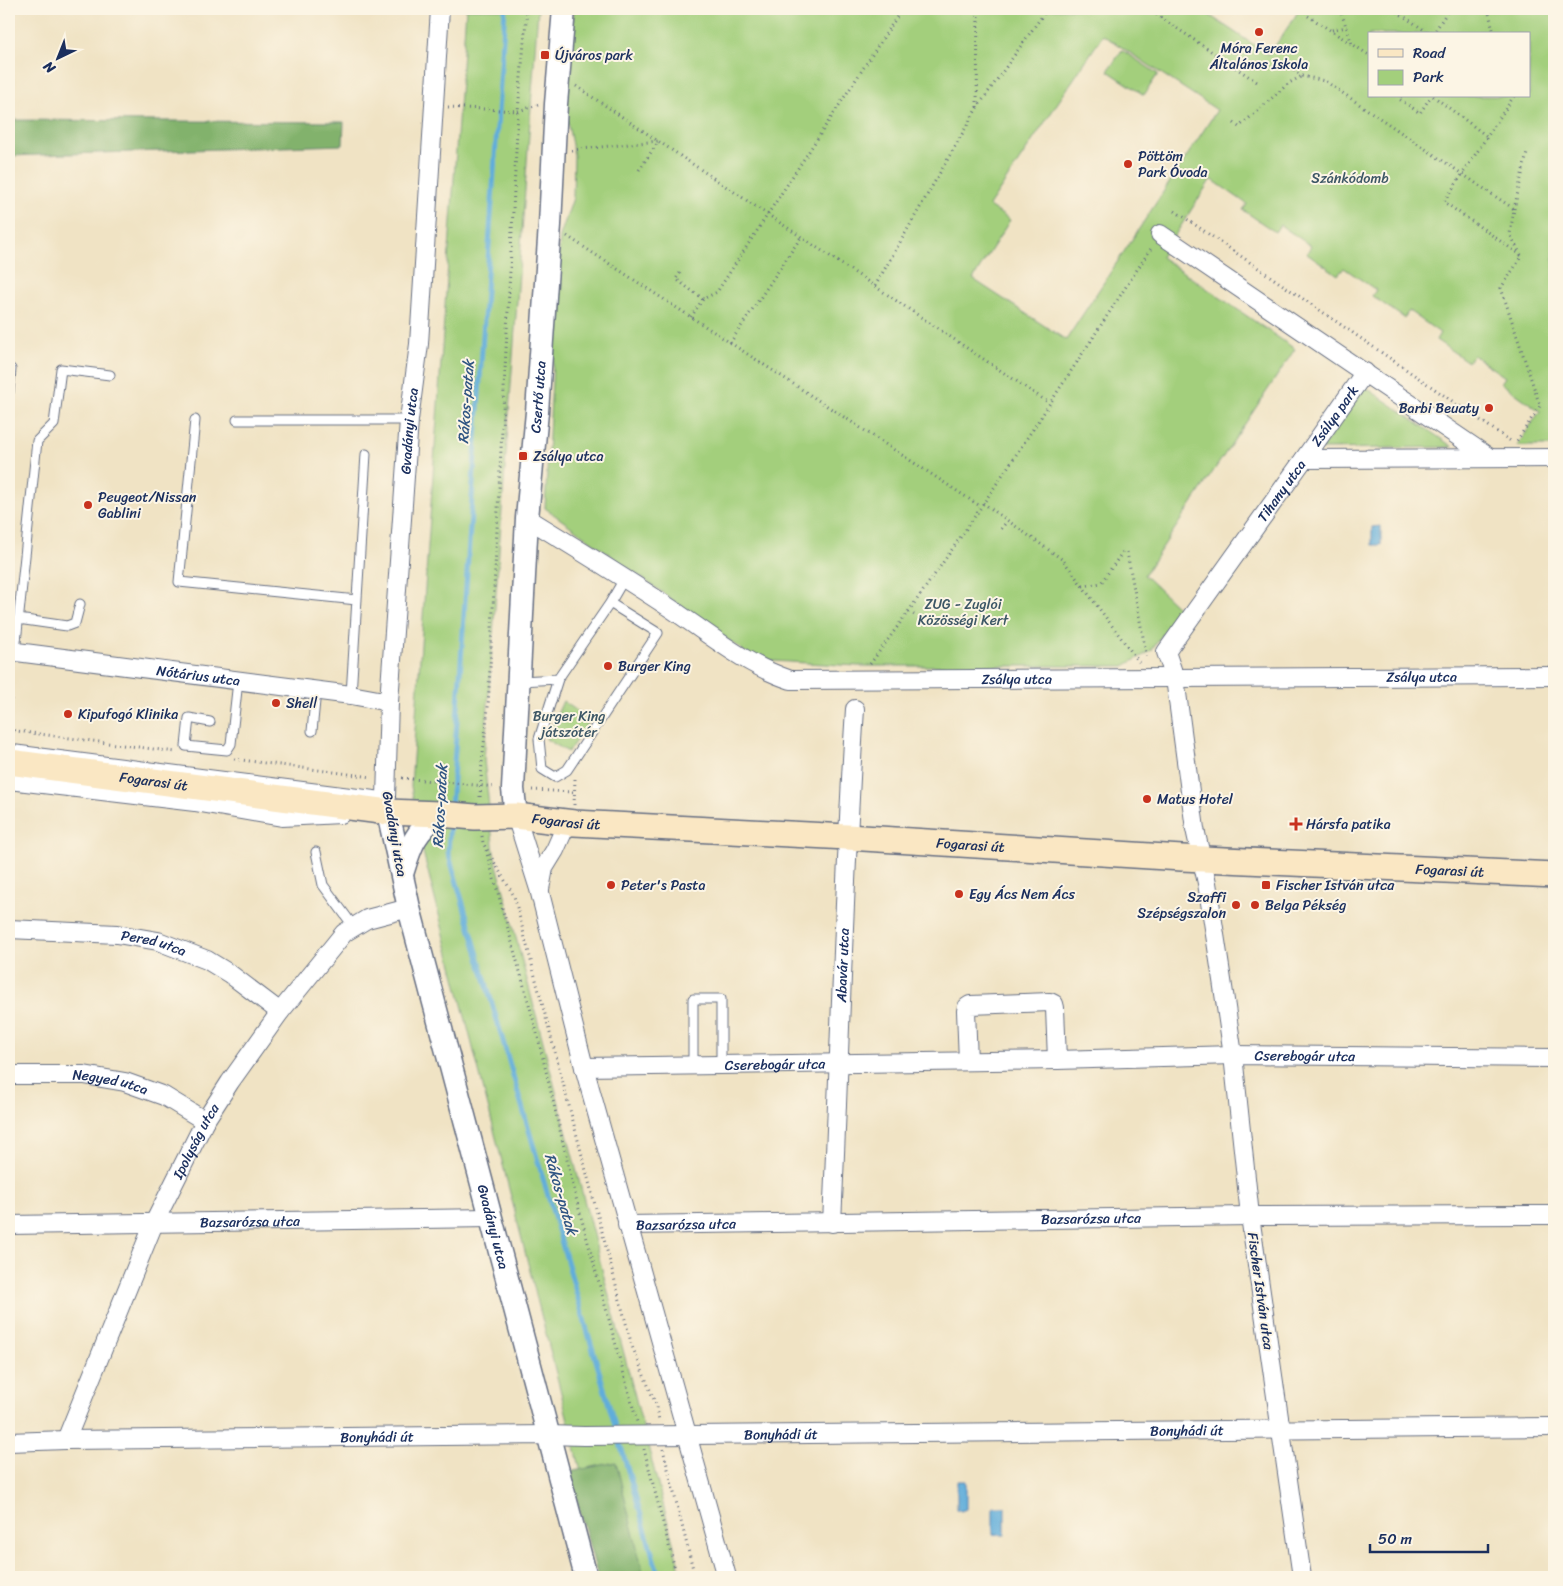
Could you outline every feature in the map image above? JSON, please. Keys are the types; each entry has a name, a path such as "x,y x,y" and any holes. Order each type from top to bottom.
{"main road":[{"name":"Fogarasi út","path":"9,762 387,805 439,814 475,817 516,816 570,823 1202,858 1554,875"}],"street":[{"name":"Gvadányi utca","path":"440,9 419,344 409,420 389,702 386,776 387,805 409,908 586,1577"},
{"name":"Csertő utca","path":"516,816 513,789 527,518 550,225 564,9"},
{"path":"1160,234 1490,458"},
{"name":"Zsálya park","path":"1304,459 1365,372"},
{"name":"Tihany utca","path":"1175,678 1166,652 1304,459 1554,458"},
{"name":"Zsálya utca","path":"527,518 624,578 753,664 774,675 791,680 1554,676"},
{"name":"Nótárius utca","path":"12,652 351,695 389,702"},
{"name":"Fischer István utca","path":"1175,678 1195,829 1207,884 1233,1055 1250,1216 1302,1577"},
{"name":"Abavár utca","path":"832,1223 840,1062 847,837 855,709"},
{"name":"Fogarasi út","path":"9,780 195,802 282,817 387,805"},
{"path":"401,875 418,833 426,823 439,814"},
{"path":"516,816 539,890 627,1225 727,1577"},
{"path":"539,890 544,868 563,832 570,823"},
{"name":"Ipolyság utca","path":"66,1440 154,1223 205,1121 230,1082 280,1012 344,933 367,919 409,908"},
{"name":"Pered utca","path":"9,928 117,934 158,941 207,960 230,974 280,1012"},
{"path":"968,1060 967,1007 975,1004 1050,1002 1054,1004 1055,1008 1057,1060"},
{"name":"Cserebogár utca","path":"584,1067 1057,1060 1233,1055 1554,1058"},
{"name":"Negyed utca","path":"9,1075 84,1075 125,1082 164,1096 205,1121"},
{"name":"Bazsarózsa utca","path":"627,1225 1250,1216 1554,1215"},
{"name":"Bazsarózsa utca","path":"9,1225 491,1218"},
{"name":"Bonyhádi út","path":"9,1442 547,1434 584,1436 1554,1427"}],"lane":[{"path":"9,392 11,369"},
{"path":"12,652 18,619 37,442 54,424 60,369 110,375"},
{"path":"195,420 179,582 357,600"},
{"path":"237,420 409,420"},
{"path":"351,695 366,454"},
{"path":"610,603 658,633 567,770 554,777 542,769 539,739 558,679 610,603 624,578"},
{"path":"18,619 67,626 75,623 80,604"},
{"path":"520,680 558,679"},
{"path":"210,722 190,718 186,746 227,750 231,744 229,725 238,681"},
{"path":"312,730 316,691"},
{"path":"9,749 387,805"},
{"path":"316,852 323,885 354,927"},
{"path":"693,1065 694,999 721,998 721,1065"}],"path":[{"path":"691,318 704,299 717,292 902,9"},
{"path":"977,108 978,9"},
{"path":"875,286 977,108 1047,9"},
{"path":"1148,9 1260,84"},
{"path":"1340,9 1353,44"},
{"path":"1392,9 1428,32"},
{"path":"1432,32 1449,9"},
{"path":"1488,9 1494,32"},
{"path":"1308,16 1368,54"},
{"path":"1331,30 1347,27"},
{"path":"1277,59 1302,76 1325,81 1514,209"},
{"path":"559,74 1049,403"},
{"path":"1234,123 1239,127 1289,83 1302,76"},
{"path":"1400,98 1420,113 1431,98"},
{"path":"1435,98 1488,136"},
{"path":"1513,98 1444,202 1522,256"},
{"path":"434,106 518,111"},
{"path":"1375,115 1379,110"},
{"path":"554,152 659,141"},
{"path":"639,170 659,141"},
{"path":"1522,256 1510,234 1527,153"},
{"path":"1176,211 1515,444 1540,406 1501,288 1522,256"},
{"path":"550,225 1007,521 1063,560 1141,664"},
{"path":"863,680 868,667 909,612 982,505 1160,234"},
{"path":"730,343 801,237"},
{"path":"680,273 676,279 704,299"},
{"path":"1001,530 1007,521"},
{"path":"1083,586 1101,583 1126,551 1147,658"},
{"path":"909,612 914,616"},
{"path":"9,720 12,652"},
{"path":"386,776 474,784"},
{"path":"513,789 574,792"},
{"path":"483,842 536,1029 577,1202 637,1435 677,1577"}],"green space":[{"path":"466,9 538,9 484,760 494,853 682,1577 608,1577 422,848 411,786"},
{"path":"574,9 1200,9 1269,55 1300,9 1554,9 1554,446 1517,446 1540,411 1501,383 1505,377 1473,355 1468,362 1436,340 1440,333 1409,311 1404,318 1372,296 1376,290 1344,268 1338,275 1307,253 1311,246 1280,225 1275,232 1243,210 1247,204 1211,179 1161,257 1295,349 1144,575 1180,609 1151,651 1124,666 858,666 756,660 545,508 560,236 573,198 574,155 566,114","holes":["1103,35 1217,110 1066,340 973,279 1010,220 989,206"]},
{"path":"1122,50 1158,74 1144,95 1108,71"},
{"path":"9,120 344,122 343,145 9,156"},
{"path":"1365,387 1453,447 1321,449"},
{"name":"Burger King játszótér","path":"563,701 590,720 568,752 546,739"},
{"path":"616,1462 644,1577 598,1577 569,1472"}],"water":[{"path":"1381,526 1381,545 1372,545 1372,527"},
{"path":"957,1481 966,1481 966,1509 961,1511 957,1509"},
{"path":"993,1507 1005,1507 1005,1535 993,1535"}],"waterway":[{"name":"Rákos-patak","path":"451,809 505,9"},
{"name":"Rákos-patak","path":"450,822 448,852 659,1577"}],"place":[{"name":"Móra Ferenc Általános Iskola","path":"1259,32"},
{"name":"Újváros park","path":"545,55"},
{"name":"Pöttöm Park Óvoda","path":"1128,164"},
{"name":"Barbi Beuaty","path":"1489,408"},
{"name":"Zsálya utca","path":"523,456"},
{"name":"Peugeot/Nissan Gablini","path":"88,505"},
{"name":"Burger King","path":"608,666"},
{"name":"Shell","path":"276,703"},
{"name":"Kipufogó Klinika","path":"68,714"},
{"name":"Matus Hotel","path":"1147,799"},
{"name":"Hársfa patika","path":"1296,824"},
{"name":"Peter's Pasta","path":"611,885"},
{"name":"Fischer István utca","path":"1266,885"},
{"name":"Egy Ács Nem Ács","path":"959,894"},
{"name":"Szaffi Szépségszalon","path":"1236,905"},
{"name":"Belga Pékség","path":"1255,905"}],"park label":[{"name":"Szánkódomb","path":"1350,178"},
{"name":"ZUG - Zuglói Közösségi Kert","path":"963,612"}]}
